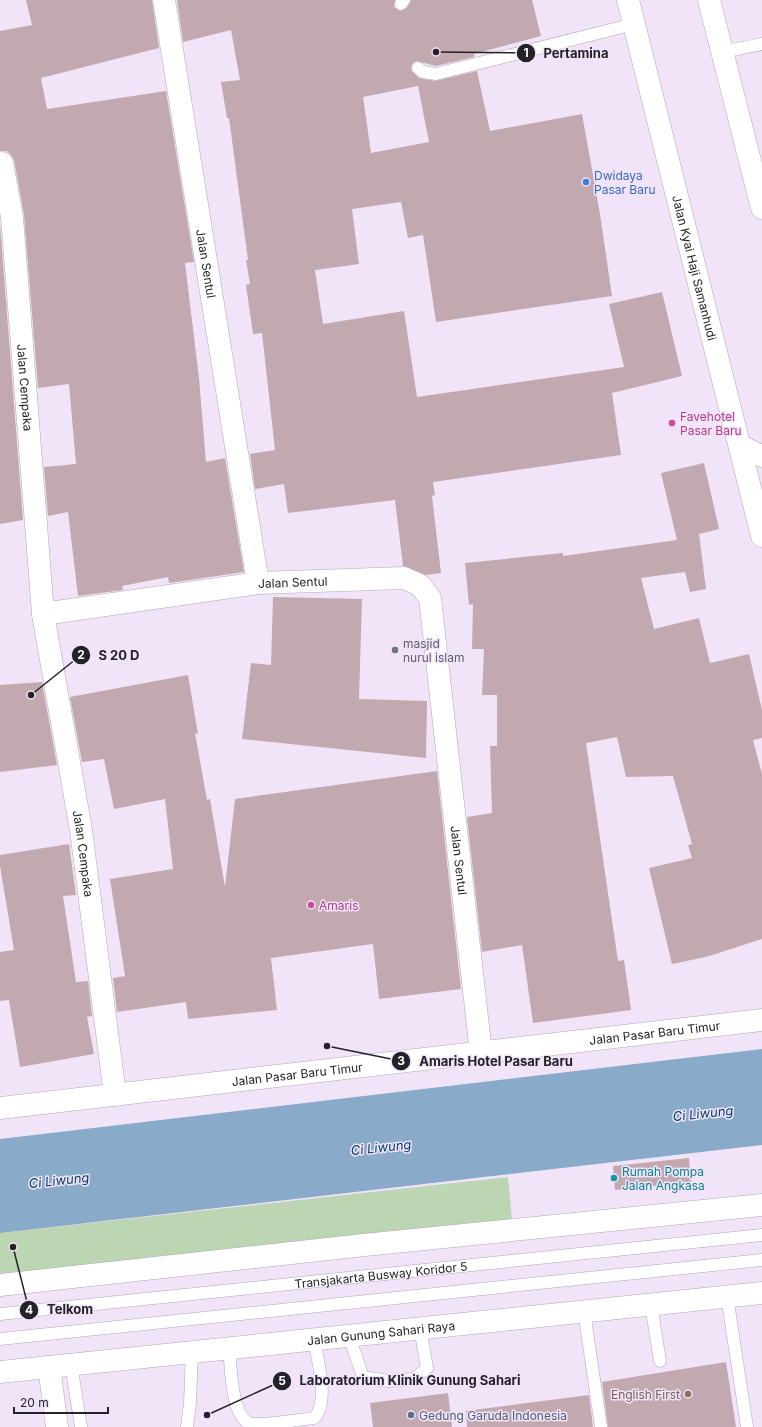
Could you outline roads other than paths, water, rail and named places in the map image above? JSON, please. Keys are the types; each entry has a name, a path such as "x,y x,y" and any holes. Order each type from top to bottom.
{"street":[{"name":"Jalan Sentul","path":"164,0 258,584 404,578 420,585 430,598 481,1053"},
{"name":"Jalan Kyai Haji Samanhudi","path":"628,0 762,536"},
{"path":"709,0 762,208"},
{"name":"Jalan Cempaka","path":"2,162 12,217 43,614 81,830 115,1095"},
{"path":"740,446 762,456"},
{"path":"43,614 258,584"},
{"name":"Jalan Pasar Baru Timur","path":"0,1108 762,1020"},
{"path":"0,1284 364,1245 762,1205"},
{"name":"Jalan Gunung Sahari Raya","path":"0,1372 762,1293"},
{"path":"49,1367 57,1427"}],"lane":[{"path":"418,68 423,72 436,74 634,24"},
{"path":"722,52 762,44"},
{"name":"Transjakarta Busway Koridor 5","path":"0,1314 762,1235"},
{"path":"0,1339 762,1260"},
{"path":"727,1296 747,1427"},
{"path":"651,1304 660,1361"},
{"path":"584,1312 601,1427"},
{"path":"349,1336 363,1377 388,1381 414,1379 426,1368 420,1328"},
{"path":"229,1348 235,1401 244,1419 250,1423 260,1424 314,1418 316,1415 321,1402 322,1387 314,1339"},
{"path":"187,1427 190,1403 192,1352"},
{"path":"71,1364 81,1427"}],"water":[{"name":"Ci Liwung","path":"762,1049 762,1145 0,1233 0,1139"}],"place":[{"name":"Pertamina","path":"436,52"},
{"name":"Dwidaya Pasar Baru","path":"586,182"},
{"name":"Favehotel Pasar Baru","path":"672,423"},
{"name":"masjid nurul islam","path":"395,650"},
{"name":"S 20 D","path":"31,695"},
{"name":"Amaris","path":"311,905"},
{"name":"Amaris Hotel Pasar Baru","path":"327,1046"},
{"name":"Rumah Pompa Jalan Angkasa","path":"614,1178"},
{"name":"Telkom","path":"13,1247"},
{"name":"English First","path":"688,1394"},
{"name":"Laboratorium Klinik Gunung Sahari","path":"207,1415"},
{"name":"Gedung Garuda Indonesia","path":"411,1415"}]}
